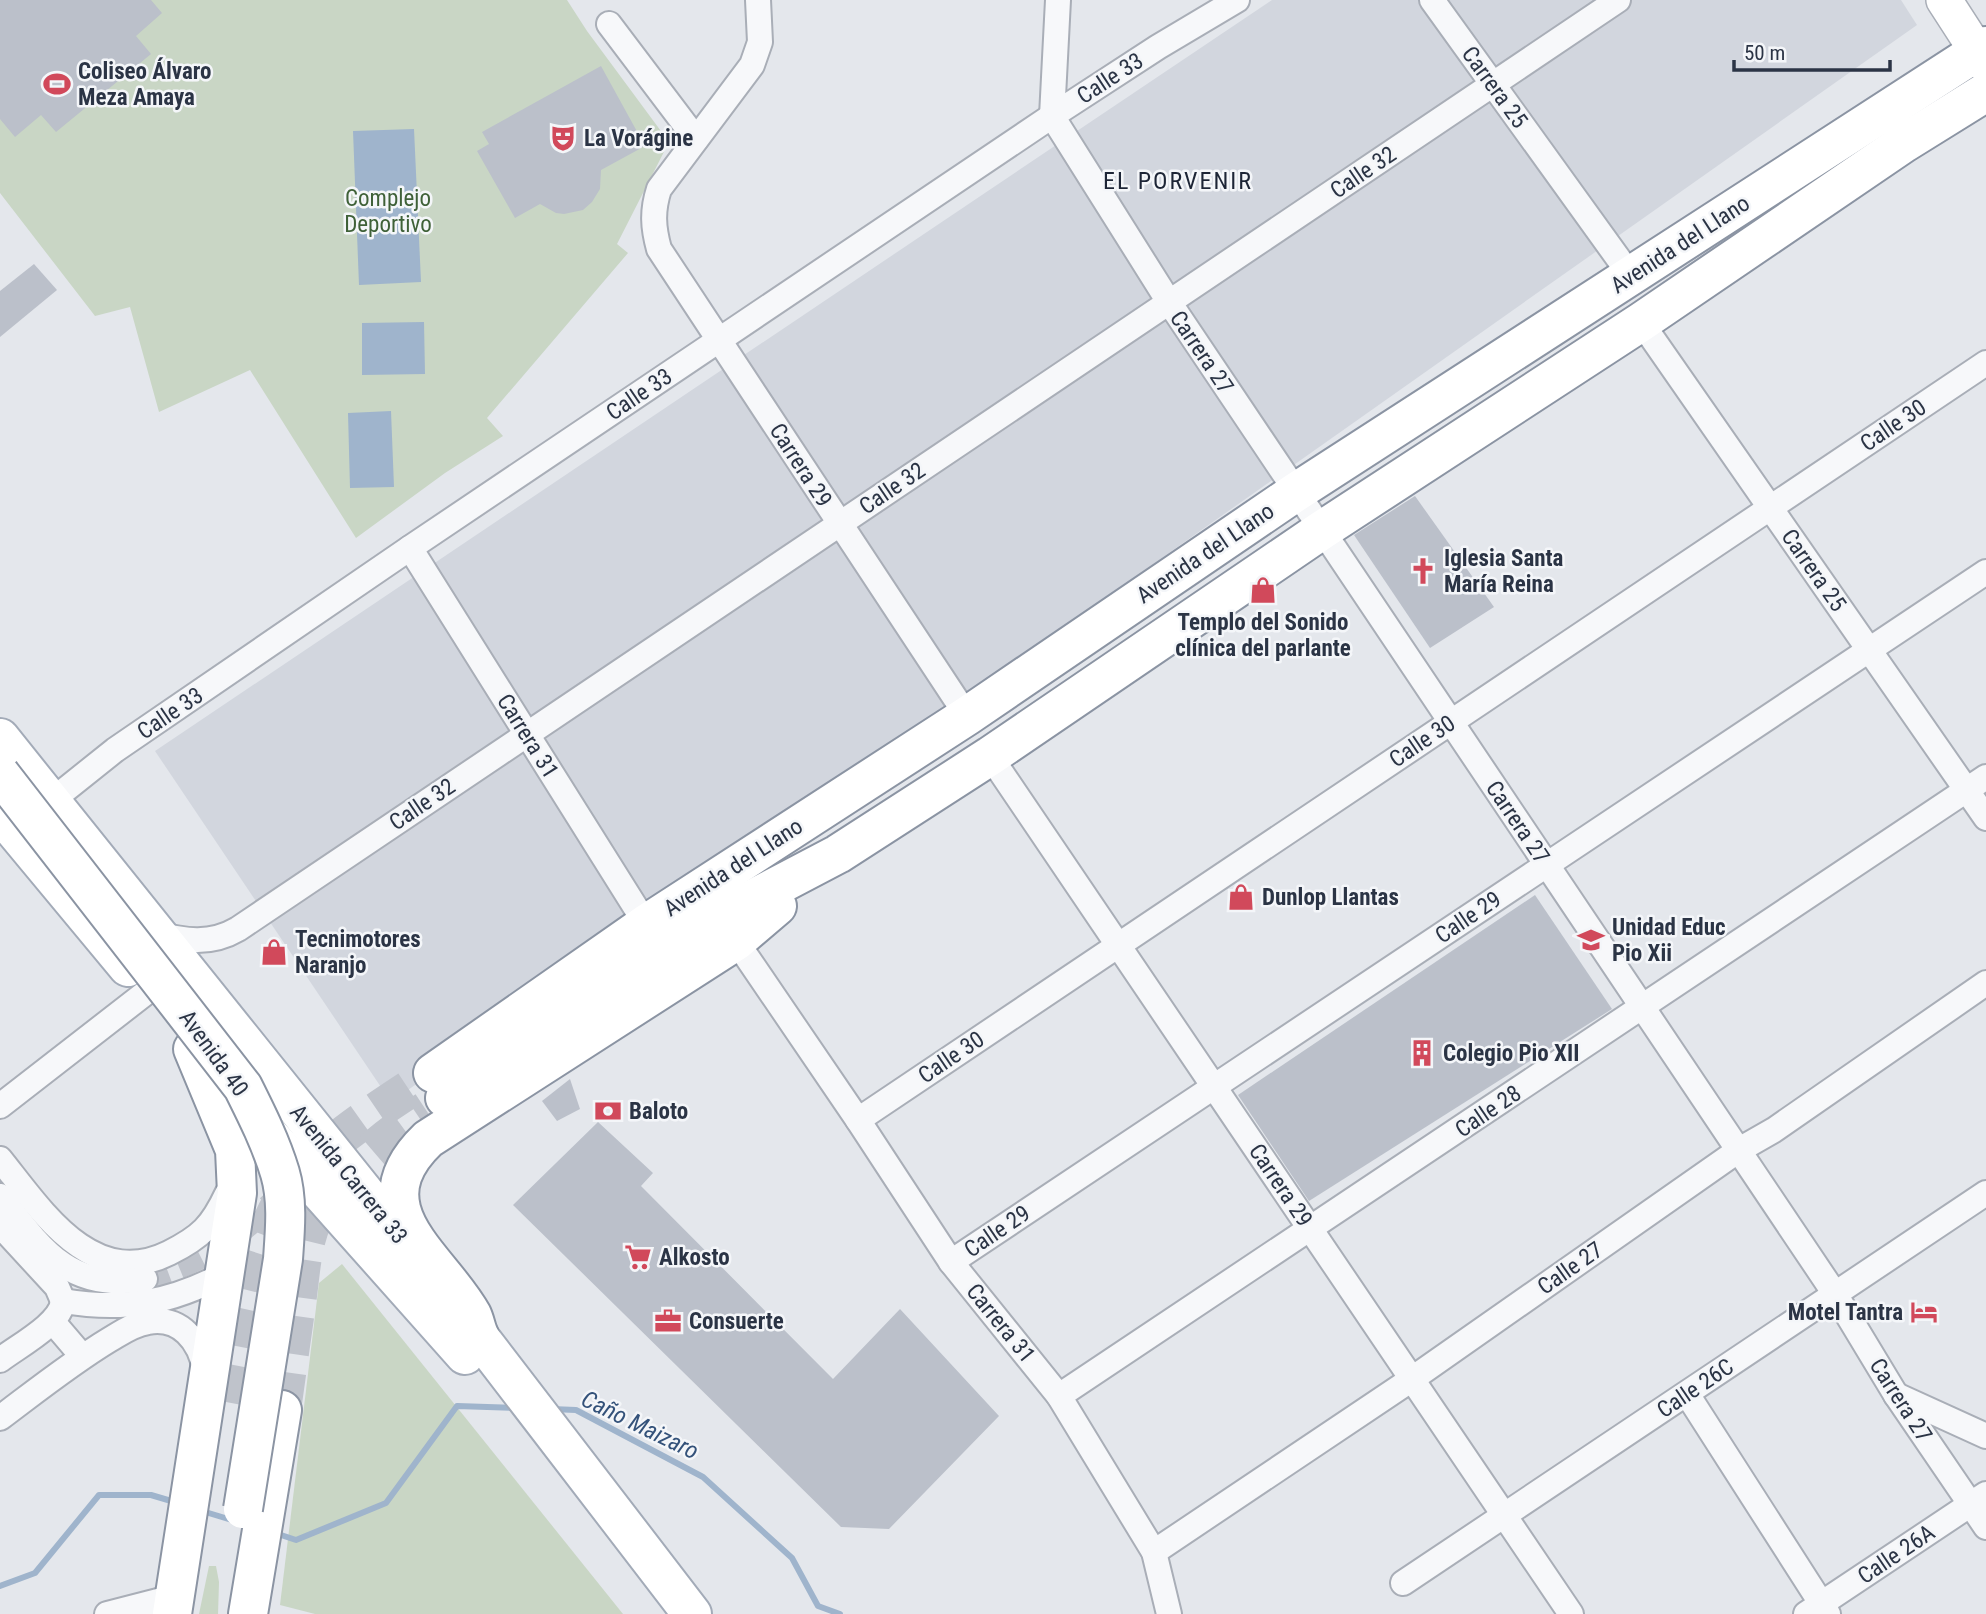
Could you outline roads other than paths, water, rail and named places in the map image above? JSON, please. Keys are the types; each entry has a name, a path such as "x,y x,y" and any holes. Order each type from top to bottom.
{"main road":[{"name":"Avenida del Llano","path":"1983,55 1631,276 1296,492 967,716 646,924 439,1086 758,896 838,854 990,756 1322,530 1986,92"},
{"name":"Avenida Carrera 33","path":"0,738 479,1335 517,1404 660,1614"},
{"name":"Avenida 40","path":"0,774 243,1087 281,1175 286,1221 277,1303 232,1526 231,1614"},
{"name":"Avenida Carrera 33","path":"2,819 148,991 193,1049 464,1353 517,1404 692,1614"},
{"path":"479,1335 472,1315 414,1238 403,1216 402,1180 411,1158 428,1139 736,941 838,854"},
{"path":"193,1049 235,1150 237,1171 237,1193 225,1273 217,1393 203,1473 232,1526"},
{"name":"Avenida 40","path":"178,1608 232,1526 282,1410"},
{"name":"Avenida 40","path":"232,1526 248,1614"}],"street":[{"path":"610,24 696,139 752,65 760,42 758,0"},
{"path":"1052,116 1058,0"},
{"name":"Calle 33","path":"50,802 115,750 410,548 1052,116 1158,47 1237,0"},
{"name":"Carrera 25","path":"1432,0 1631,276"},
{"name":"Calle 32","path":"156,934 184,941 211,940 229,934 1618,0"},
{"path":"1944,0 1983,55"},
{"name":"Carrera 27","path":"1052,116 1169,302 1835,1294 1896,1395 1978,1499 1986,1527"},
{"name":"Carrera 29","path":"696,139 659,189 653,209 654,229 660,249 967,716"},
{"name":"Carrera 25","path":"1641,322 1869,650 1976,783 1986,818"},
{"name":"Calle 30","path":"858,1120 1986,363"},
{"name":"Carrera 31","path":"410,548 646,924"},
{"name":"Calle 29","path":"951,1262 1986,572"},
{"name":"Carrera 29","path":"990,756 1571,1614"},
{"name":"Calle 28","path":"1059,1396 1976,783"},
{"name":"Carrera 31","path":"736,941 951,1262 1059,1396 1154,1552 1169,1614"},
{"name":"Calle 27","path":"1154,1552 1412,1380 1739,1150 1774,1130 1986,983"},
{"path":"0,1106 148,991"},
{"path":"0,1159 52,1225 77,1246 114,1262 155,1260 187,1244 215,1221 237,1171"},
{"name":"Calle 26C","path":"1403,1583 1986,1193"},
{"path":"0,1196 38,1246 64,1267 95,1279 112,1282 145,1279"},
{"path":"0,1225 57,1287 58,1311 82,1356"},
{"path":"0,1360 58,1311 147,1303 201,1287 225,1273"},
{"path":"0,1418 82,1356 138,1324 154,1321 171,1323 185,1331 197,1343 217,1393"},
{"path":"1687,1394 1818,1611"},
{"path":"1896,1395 1986,1436"},
{"name":"Calle 26A","path":"1818,1611 1978,1499"},
{"path":"107,1614 178,1608"}],"water":[{"path":"414,129 421,282 359,285 353,131"},
{"path":"424,322 425,374 362,375 362,323"},
{"path":"391,411 394,487 350,488 348,413"}],"waterway":[{"name":"Caño Maizaro","path":"275,1533 296,1540 386,1503 457,1406 515,1408"},
{"name":"Caño Maizaro","path":"551,1409 576,1410 703,1477 792,1558 818,1606 840,1614"},
{"name":"Caño Maizaro","path":"0,1586 35,1573 99,1495 151,1495 178,1503"},
{"name":"Caño Maizaro","path":"202,1511 235,1521"}],"tunnel":[{"path":"226,1402 242,1320 257,1262 266,1234 291,1187 338,1139 433,1073"},
{"path":"282,1410 302,1260 314,1218 348,1172 379,1144 426,1110"},
{"path":"145,1279 213,1250 237,1234 290,1188"}],"place":[{"name":"Coliseo Álvaro Meza Amaya","path":"57,84"},
{"name":"La Vorágine","path":"563,138"},
{"name":"Iglesia Santa María Reina","path":"1423,571"},
{"name":"Templo del Sonido clínica del parlante","path":"1263,590"},
{"name":"Dunlop Llantas","path":"1241,897"},
{"name":"Unidad Educ Pio Xii","path":"1591,940"},
{"name":"Tecnimotores Naranjo","path":"274,952"},
{"name":"Colegio Pio XII","path":"1422,1053"},
{"name":"Baloto","path":"608,1111"},
{"name":"Alkosto","path":"638,1257"},
{"name":"Motel Tantra","path":"1924,1312"},
{"name":"Consuerte","path":"668,1321"}],"district":[{"name":"EL PORVENIR","path":"1178,181"}],"park label":[{"name":"Complejo Deportivo","path":"388,211"}]}
